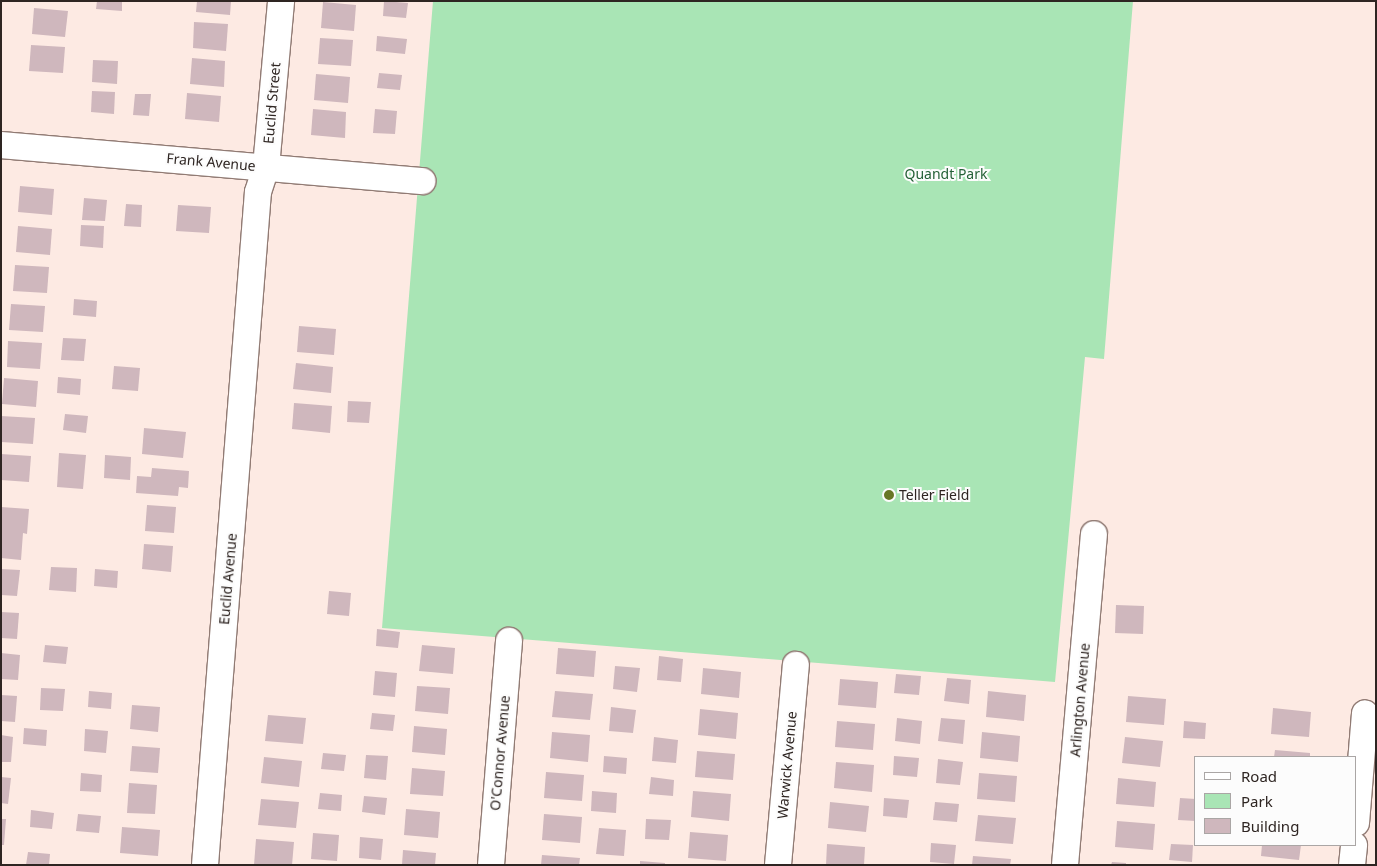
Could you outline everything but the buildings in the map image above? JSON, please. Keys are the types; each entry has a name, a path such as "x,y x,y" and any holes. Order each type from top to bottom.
{"street":[{"name":"Euclid Street","path":"251,294 258,192 266,167 281,1"},
{"name":"Frank Avenue","path":"1,145 422,181"},
{"name":"Euclid Avenue","path":"205,865 251,294"},
{"name":"Arlington Avenue","path":"1066,865 1094,534"},
{"name":"O'Connor Avenue","path":"491,865 509,641"},
{"name":"Warwick Avenue","path":"778,865 796,665"},
{"path":"1357,811 1365,713"},
{"path":"1352,865 1354,846"}],"green space":[{"name":"Quandt Park","path":"433,1 1133,1 1104,359 1085,357 1055,682 382,628"}],"place":[{"name":"Teller Field","path":"889,495"}]}
